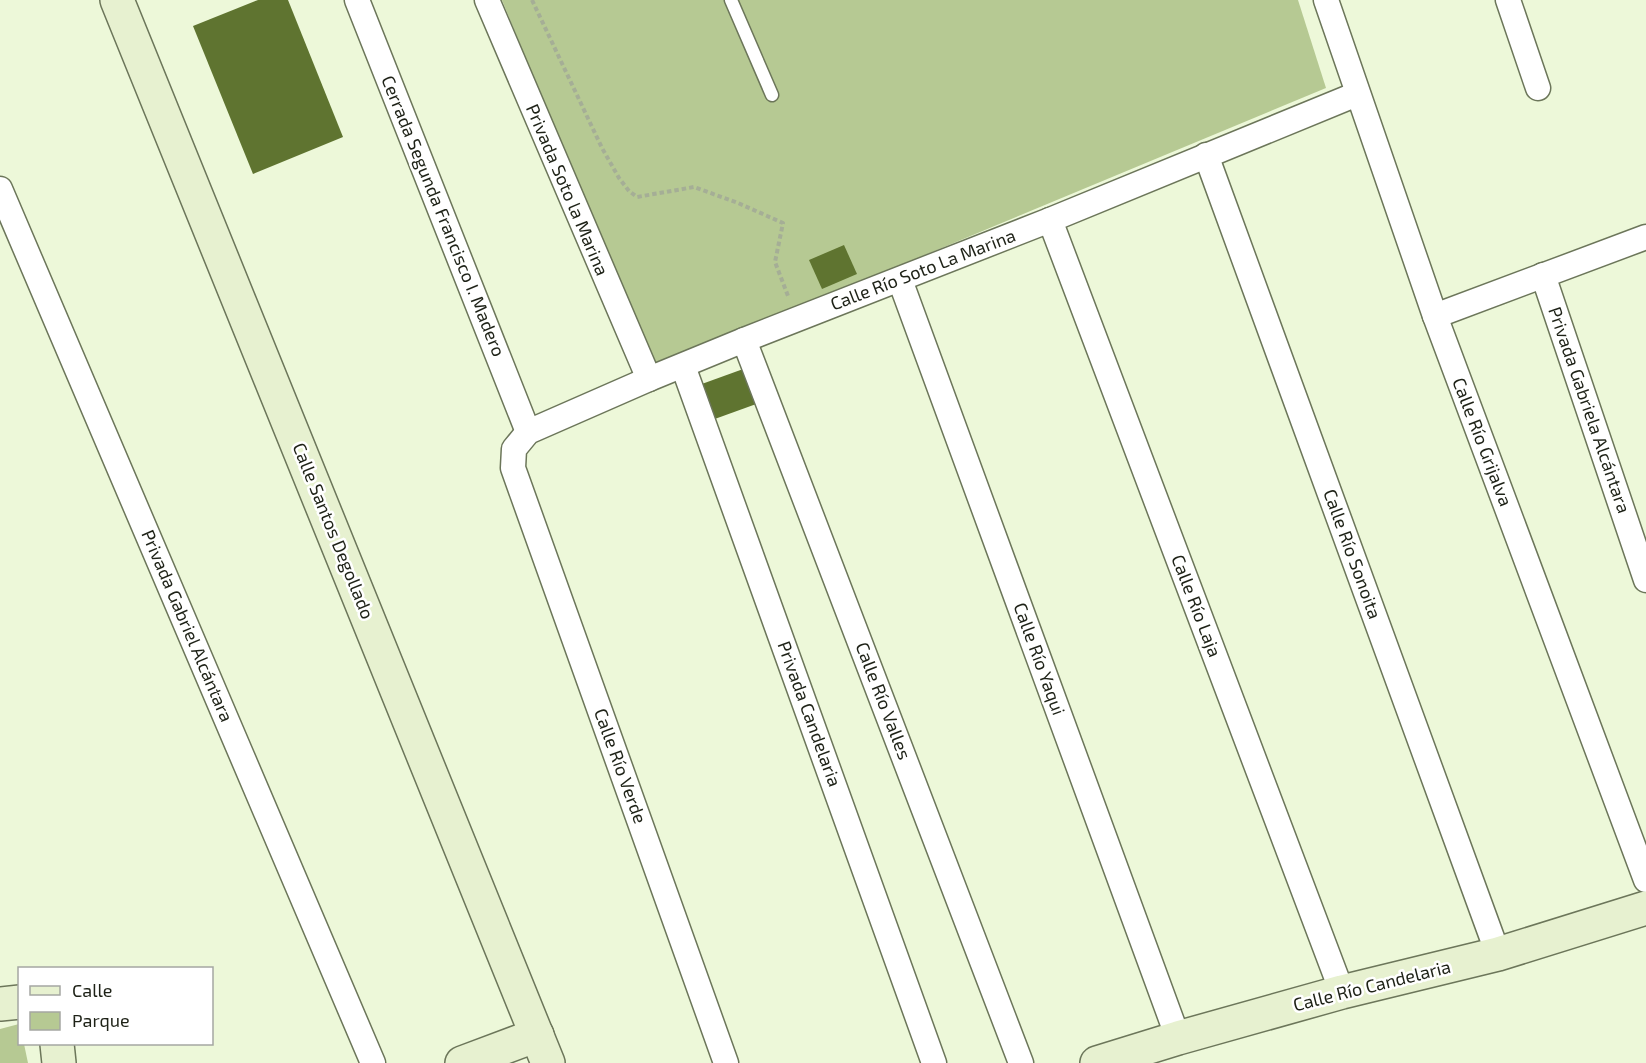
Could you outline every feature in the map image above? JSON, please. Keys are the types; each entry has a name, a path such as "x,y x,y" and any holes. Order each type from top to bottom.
{"main road":[{"name":"Calle Santos Degollado","path":"117,0 543,1049"},
{"name":"Calle Río Candelaria","path":"1097,1063 1341,992 1498,954 1646,908"},
{"path":"0,1004 18,1002"},
{"path":"57,1045 59,1063"},
{"path":"462,1063 543,1049"}],"street":[{"name":"Cerrada Segunda Francisco I. Madero","path":"357,0 528,432"},
{"name":"Privada Soto la Marina","path":"487,0 649,379"},
{"name":"Calle Río Grijalva","path":"1326,0 1435,316 1646,880"},
{"path":"1508,0 1538,88"},
{"name":"Calle Río Soto La Marina","path":"528,432 744,340 1050,220 1357,94"},
{"name":"Calle Río Sonoita","path":"1206,155 1498,954"},
{"name":"Privada Gabriel Alcántara","path":"0,189 373,1063"},
{"name":"Calle Río Laja","path":"1050,220 1341,992"},
{"path":"1435,316 1646,237"},
{"name":"Privada Gabriela Alcántara","path":"1543,275 1646,580"},
{"name":"Calle Río Yaqui","path":"900,280 1178,1038"},
{"name":"Calle Río Valles","path":"744,340 1021,1063"},
{"name":"Privada Candelaria","path":"683,366 934,1063"},
{"name":"Calle Río Verde","path":"528,432 514,449 513,468 726,1063"}],"lane":[{"path":"731,0 772,95"}],"path":[{"path":"532,0 602,148 628,191 638,197 694,187 783,223 775,262 798,319"}],"green space":[{"path":"502,0 1298,0 1326,88 651,369"},
{"path":"18,1024 18,1045 24,1045 28,1063 0,1063 0,1029"}],"building":[{"path":"258,0 288,0 343,137 253,174 193,26"},
{"path":"844,245 857,274 822,289 809,260"},
{"path":"746,368 759,403 712,420 699,385"}]}
